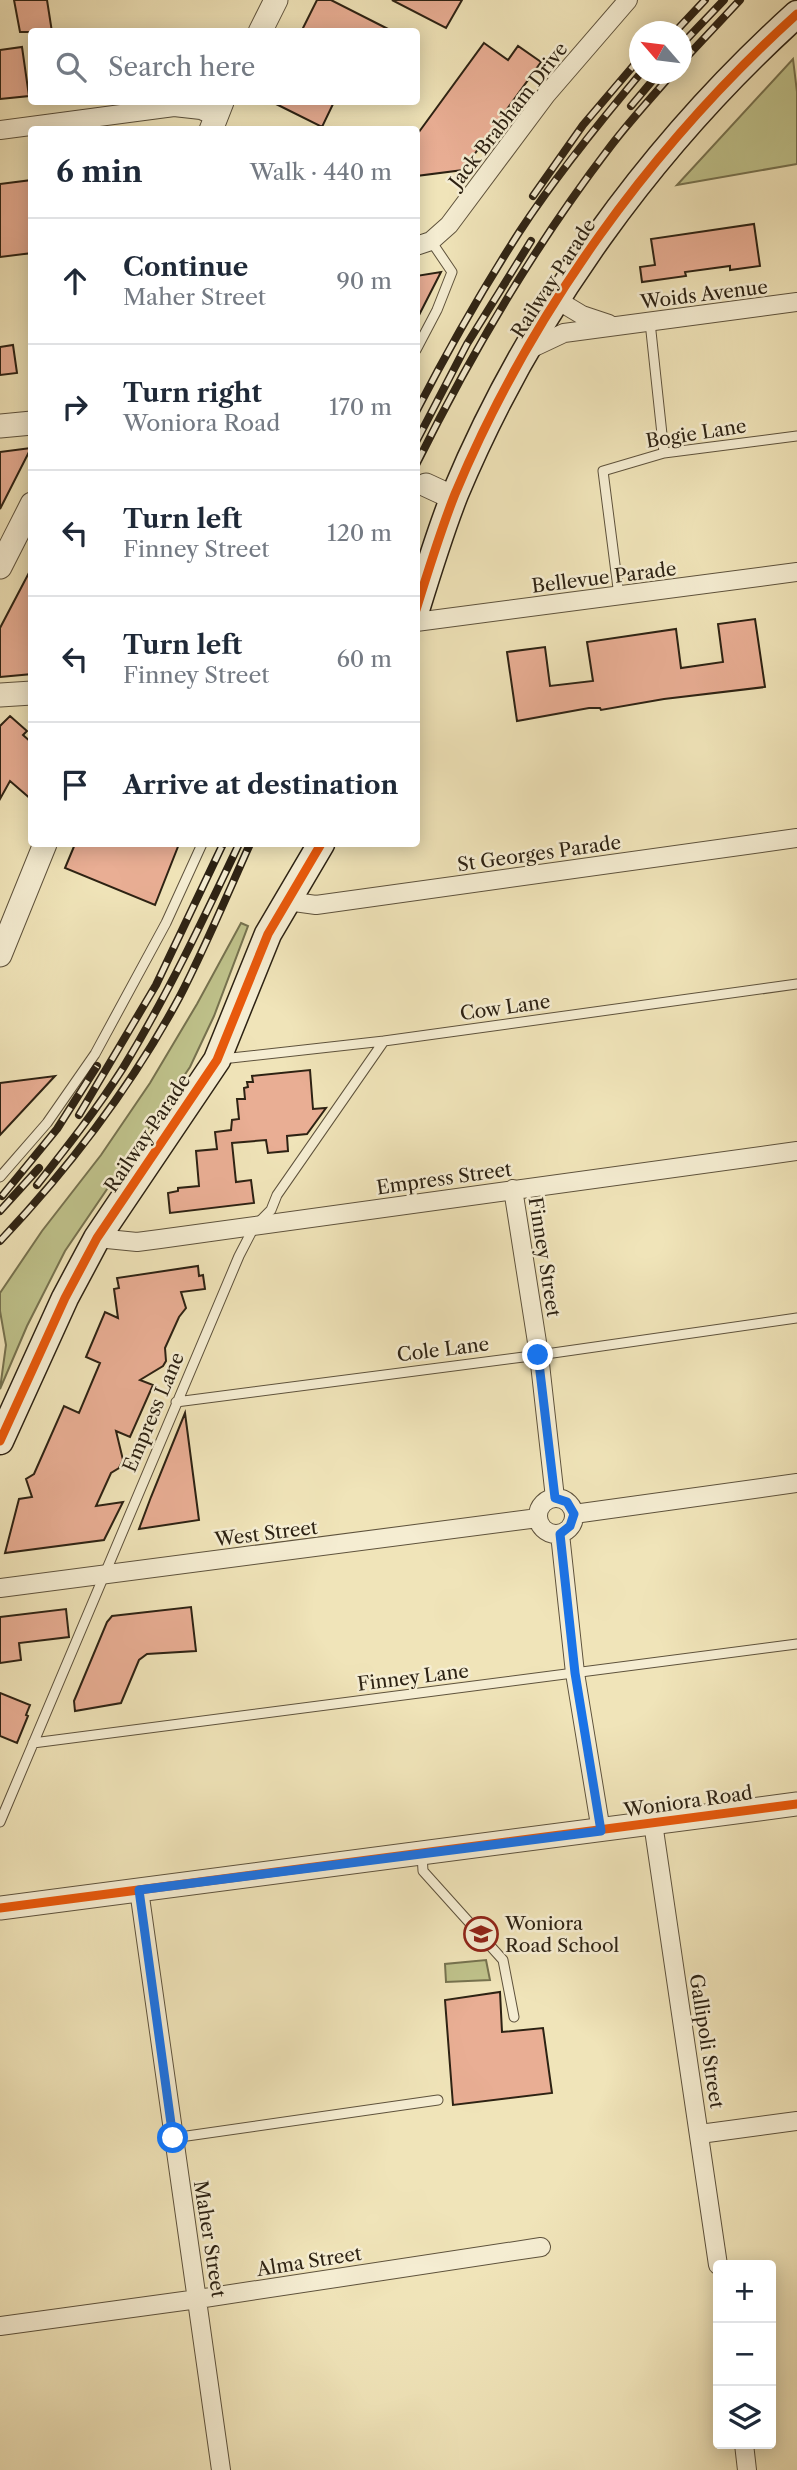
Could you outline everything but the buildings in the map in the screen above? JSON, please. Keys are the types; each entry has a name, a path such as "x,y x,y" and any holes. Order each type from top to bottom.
{"main road":[{"name":"Railway Parade","path":"420,597 454,498 496,407 557,300 618,211 681,131 797,14"},
{"name":"Railway Parade","path":"2,1431 65,1298 97,1238 217,1060 259,956 319,847"}],"street":[{"path":"249,28 259,0"},
{"path":"262,28 275,0"},
{"name":"Jack Brabham Drive","path":"424,244 449,225 547,95 628,0"},
{"path":"30,126 174,107 219,112"},
{"path":"0,130 28,126"},
{"name":"Woids Avenue","path":"557,300 582,315 615,326"},
{"name":"Woids Avenue","path":"526,352 564,333 797,302"},
{"path":"0,426 28,423"},
{"path":"426,485 454,498"},
{"path":"0,567 28,512"},
{"name":"Bellevue Parade","path":"420,621 797,572"},
{"path":"0,695 28,692"},
{"name":"St Georges Parade","path":"287,901 316,905 797,838"},
{"path":"0,955 44,847"},
{"name":"Empress Street","path":"97,1238 137,1242 797,1151"},
{"name":"Finney Street","path":"513,1189 538,1355 555,1498"},
{"path":"574,1514 797,1483"},
{"path":"555,1498 567,1502 574,1514 570,1526 560,1534 547,1532 538,1518 542,1505 555,1498"},
{"name":"West Street","path":"0,1588 538,1518"},
{"path":"560,1534 575,1673 601,1831"},
{"name":"Woniora Road","path":"0,1908 797,1804"},
{"name":"Gallipoli Street","path":"653,1823 717,2260"},
{"name":"Maher Street","path":"139,1890 221,2470"},
{"path":"700,2134 797,2121"},
{"name":"Alma Street","path":"0,2326 198,2299 541,2246"},
{"path":"745,2449 747,2470"}],"lane":[{"path":"420,342 452,272 424,244"},
{"path":"650,322 664,453"},
{"name":"Bogie Lane","path":"619,596 603,471 664,453 797,436"},
{"path":"0,1177 47,1123 95,1054 166,923 201,847"},
{"name":"Cow Lane","path":"217,1060 384,1041 797,984"},
{"name":"Empress Lane","path":"0,1822 239,1256 254,1227 271,1210 278,1195 384,1041"},
{"name":"Cole Lane","path":"176,1402 797,1318"},
{"name":"Finney Lane","path":"33,1743 797,1644"},
{"path":"422,1854 423,1871 503,1961 514,2017"},
{"path":"173,2138 438,2100"}],"green space":[{"path":"793,59 797,92 797,164 677,185"},
{"path":"241,923 248,926 214,1016 190,1067 65,1251 27,1326 0,1389 6,1345 0,1293 150,1083"},
{"path":"486,1960 490,1980 446,1982 445,1964"}],"railway":[{"path":"685,21 705,0"},
{"path":"692,34 724,0"},
{"path":"692,51 740,0"},
{"path":"533,196 583,125 629,71"},
{"path":"420,404 466,320 520,231 548,190 632,84"},
{"path":"631,106 650,84"},
{"path":"420,457 459,382 530,261 582,184 632,119 663,84"},
{"path":"420,434 467,344 531,241"},
{"path":"79,1115 156,985 222,847"},
{"path":"37,1185 123,1068 184,958 238,847"},
{"path":"0,1241 74,1156 140,1063 189,979 249,847"},
{"path":"2,1196 57,1129 97,1066"},
{"path":"0,1211 39,1168"}],"cycle path":[{"path":"420,597 455,494 520,361 558,297 600,235 693,119 797,14"},
{"path":"0,1441 65,1298 97,1238 217,1060 268,934 319,847"},
{"path":"0,1908 797,1804"}],"place":[{"name":"Woniora Road School","path":"481,1934"}],"route":[{"path":"173,2138 139,1890 601,1831 575,1673 560,1534 570,1526 574,1514 567,1502 555,1498 538,1355"}]}
